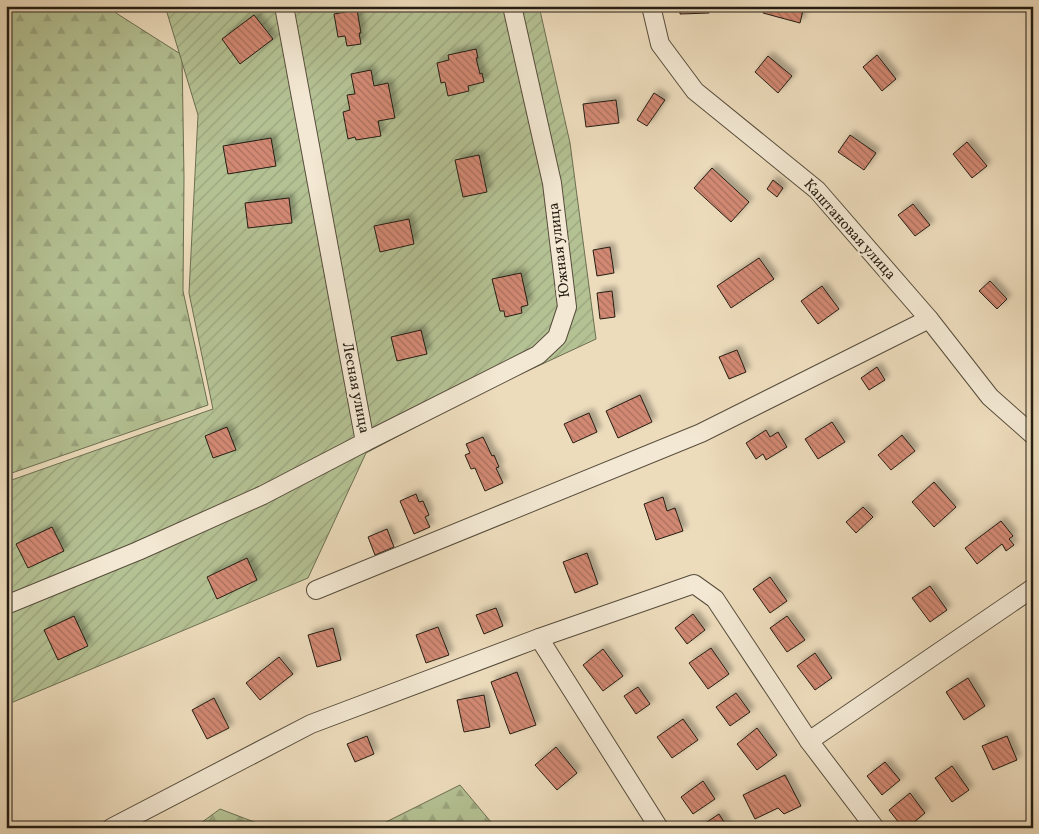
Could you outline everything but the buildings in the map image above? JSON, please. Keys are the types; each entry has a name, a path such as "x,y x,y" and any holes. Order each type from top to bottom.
{"street":[{"name":"Лесная улица","path":"6,605 138,551 263,495 365,442 284,6"},
{"name":"Южная улица","path":"365,442 538,355 557,336 567,307 552,183 512,6"},
{"name":"Каштановая улица","path":"651,6 660,44 695,91 817,190 929,319 990,397 1033,435"},
{"path":"316,590 701,433 929,319"},
{"path":"111,828 311,724 539,638 694,584 715,599 808,741 875,828"},
{"path":"808,741 1033,588"},
{"path":"539,638 659,828"}],"green space":[{"path":"6,6 120,6 116,13 182,55 183,291 208,405 6,475"},
{"path":"165,6 539,6 570,143 596,339 482,392 366,453 308,578 6,705 6,482 213,409 189,293 198,115"},
{"path":"460,785 496,828 374,828"},
{"path":"220,809 270,828 194,828"}]}
